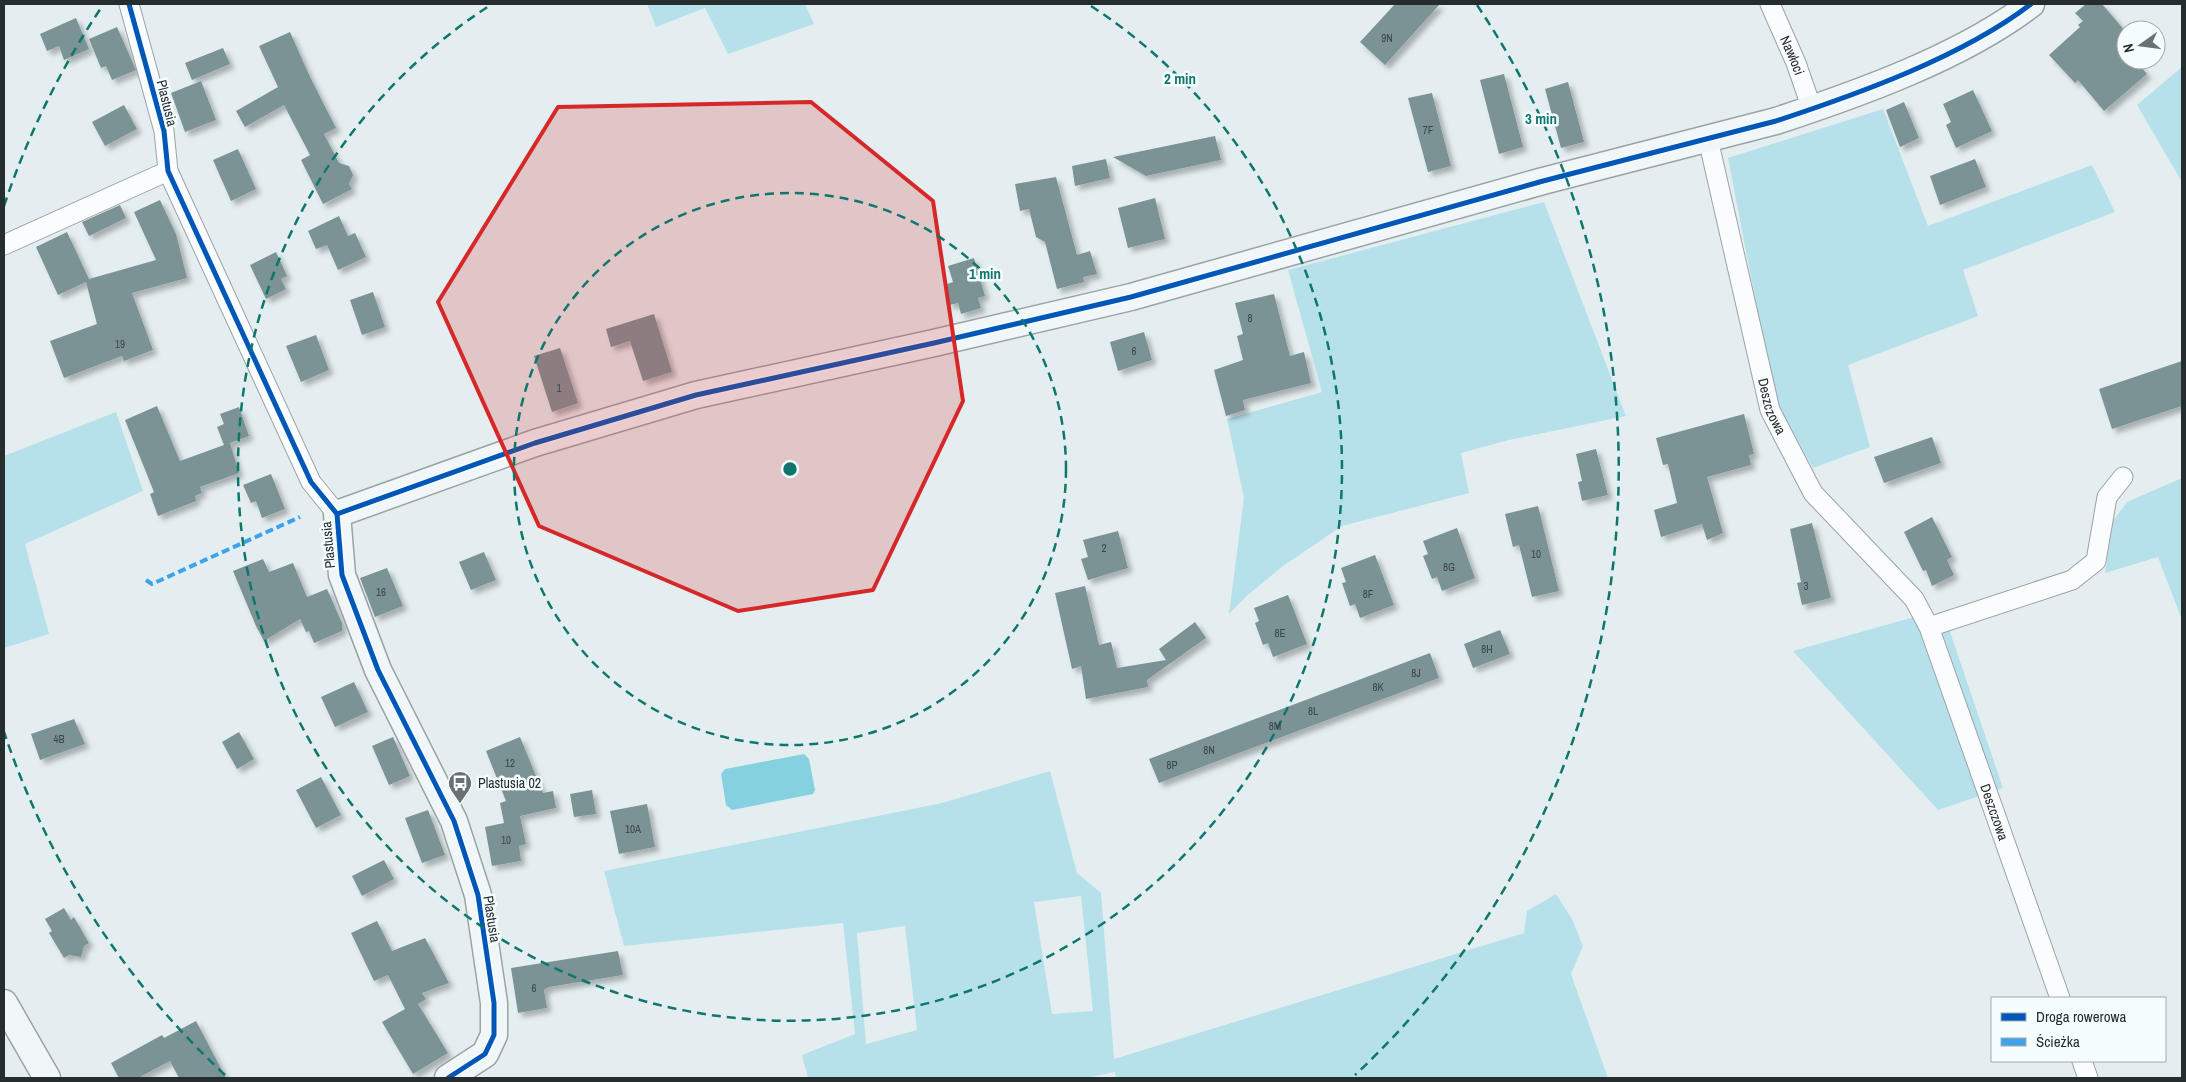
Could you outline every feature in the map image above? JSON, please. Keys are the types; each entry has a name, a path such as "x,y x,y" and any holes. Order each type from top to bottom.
{"street":[{"name":"Plastusia","path":"129,4 164,131 168,171 311,482 337,514 342,575 378,670 454,821 478,895 494,1003 494,1035 485,1054 448,1078"},
{"name":"Nawłoci","path":"1770,4 1793,56 1812,109"},
{"path":"337,514 535,443 696,395 934,343 1130,297 1543,181 1708,139 1812,109 1909,71 1972,42 2031,4"},
{"name":"Deszczowa","path":"1708,139 1770,410 1813,493 1914,599 1929,627 2060,997"},
{"path":"4,245 168,171"},
{"path":"1929,627 2072,580 2096,561 2107,497 2123,477"},
{"path":"4,1003 47,1078"},
{"path":"2082,1062 2088,1078"}],"highlighted area":[{"path":"811,102 933,201 963,401 873,590 738,611 539,526 438,302 558,107"}],"shaded area":[{"path":"647,4 805,4 814,24 728,54 705,8 656,27"},
{"path":"2182,67 2182,182 2137,105"},
{"path":"1883,109 1928,226 2092,165 2115,212 1963,270 1978,316 1848,365 1870,447 1813,468 1775,402 1728,158"},
{"path":"1544,202 1626,416 1509,440 1461,453 1469,493 1342,526 1283,566 1249,594 1229,614 1244,498 1227,419 1322,392 1288,270"},
{"path":"116,412 143,491 25,544 49,634 4,648 4,456"},
{"path":"2182,478 2182,620 2158,557 2105,573 2113,521 2127,502"},
{"path":"1918,616 1949,629 2003,788 1938,810 1793,651"},
{"path":"804,754 809,759 815,790 813,794 732,810 726,805 721,774 725,769"},
{"path":"1050,771 1077,873 1101,893 1114,1059 1524,933 1527,911 1556,894 1572,919 1583,946 1571,974 1608,1078 1116,1078 1115,1072 1086,1078 808,1078 802,1055 855,1034 843,923 624,946 604,871 942,803","holes":["1081,896 1093,1011 1052,1014 1034,902","905,926 917,1030 866,1044 857,933"]}],"building":[{"path":"1395,4 1440,4 1385,65 1360,42"},
{"path":"2086,4 2102,4 2116,20 2116,70 2144,70 2147,74 2104,111 2078,80 2075,83 2049,55 2080,27 2078,25 2083,21 2075,13"},
{"path":"76,18 89,49 64,60 59,46 47,51 40,34"},
{"path":"117,27 136,70 112,80 106,66 101,68 89,39"},
{"path":"290,32 336,128 324,134 339,163 349,166 353,175 349,184 352,189 323,204 301,160 310,155 284,105 245,127 236,111 278,87 259,46"},
{"path":"223,48 230,64 192,80 185,63"},
{"path":"1504,74 1523,147 1499,154 1480,80"},
{"path":"201,81 216,120 185,132 171,93"},
{"path":"1568,82 1584,142 1561,148 1545,89"},
{"path":"1973,90 1992,131 1956,148 1946,125 1951,122 1943,104"},
{"path":"1432,93 1451,166 1428,172 1408,98"},
{"path":"1904,102 1919,138 1900,147 1886,110"},
{"path":"124,105 137,129 105,146 92,122"},
{"path":"1215,136 1221,160 1146,176 1113,157"},
{"path":"238,149 256,189 231,201 213,160"},
{"path":"1106,159 1110,178 1075,186 1072,166"},
{"path":"1975,159 1986,187 1940,205 1930,176"},
{"path":"1056,177 1077,255 1090,251 1097,274 1083,277 1084,282 1057,289 1045,242 1036,237 1029,209 1020,211 1015,184"},
{"path":"1155,198 1165,239 1128,248 1118,208"},
{"path":"160,200 176,234 187,278 132,293 153,350 124,361 122,356 64,378 50,341 97,324 86,282 58,295 36,247 67,232 89,279 156,260 134,212"},
{"path":"120,205 126,218 89,236 82,222"},
{"path":"339,216 348,236 355,233 366,257 338,270 327,245 316,249 308,231"},
{"path":"276,252 287,276 281,279 286,289 266,299 250,265"},
{"path":"974,258 985,296 978,298 981,308 961,314 958,303 949,305 944,285 953,282 948,266"},
{"path":"373,292 385,327 362,335 350,300"},
{"path":"1274,294 1290,356 1304,352 1311,383 1243,400 1245,410 1226,416 1214,370 1243,360 1237,336 1243,334 1235,303"},
{"path":"654,314 672,372 643,381 630,341 611,347 606,329"},
{"path":"1144,332 1152,360 1118,371 1110,342"},
{"path":"316,335 329,370 301,382 286,346"},
{"path":"560,348 578,403 552,412 534,356"},
{"path":"2182,361 2182,406 2112,429 2099,389"},
{"path":"157,406 180,461 224,445 217,427 224,424 220,414 239,407 249,436 230,443 239,473 200,487 202,493 195,496 196,501 158,516 150,494 154,492 125,420"},
{"path":"1744,414 1754,454 1749,455 1751,465 1707,477 1723,533 1707,540 1702,524 1661,537 1654,510 1677,503 1668,464 1663,465 1656,438"},
{"path":"1932,437 1941,463 1884,483 1874,457"},
{"path":"1596,449 1608,495 1582,501 1578,482 1582,481 1576,454"},
{"path":"271,474 285,509 262,518 256,501 251,503 243,485"},
{"path":"1538,506 1559,591 1532,597 1519,545 1513,547 1505,514"},
{"path":"1932,517 1952,557 1947,560 1954,575 1932,586 1926,570 1923,571 1904,532"},
{"path":"1812,523 1831,598 1802,605 1797,583 1801,582 1790,529"},
{"path":"1457,528 1475,578 1442,591 1437,577 1432,579 1423,556 1428,554 1423,541"},
{"path":"1118,531 1128,568 1088,580 1081,559 1088,557 1083,540"},
{"path":"484,552 496,580 471,590 459,562"},
{"path":"1375,555 1394,605 1360,618 1355,604 1350,606 1342,583 1346,582 1341,568"},
{"path":"263,559 269,572 293,563 307,597 327,589 342,623 342,631 314,643 309,631 306,632 300,619 264,641 233,571"},
{"path":"387,568 403,606 375,617 360,578"},
{"path":"1085,586 1099,645 1111,642 1117,668 1166,660 1159,649 1195,622 1206,638 1147,680 1148,687 1086,699 1081,666 1072,669 1055,593"},
{"path":"1288,595 1307,644 1273,657 1268,643 1263,645 1255,623 1259,621 1254,608"},
{"path":"1500,630 1510,654 1473,668 1464,644"},
{"path":"1430,653 1439,678 1159,783 1149,759"},
{"path":"354,682 368,712 335,727 321,697"},
{"path":"74,719 85,744 40,760 31,734"},
{"path":"239,732 254,759 237,769 222,742"},
{"path":"393,737 410,776 389,785 372,746"},
{"path":"520,737 543,793 553,791 556,808 520,816 526,844 519,846 521,861 492,866 485,827 504,823 500,803 506,801 486,751"},
{"path":"321,777 341,815 316,828 296,790"},
{"path":"592,790 596,814 574,817 570,794"},
{"path":"647,804 655,847 619,854 610,811"},
{"path":"428,810 445,855 422,863 405,818"},
{"path":"384,860 394,879 362,896 352,876"},
{"path":"64,908 71,920 74,917 89,943 84,946 81,957 69,955 64,958 49,933 52,931 45,919"},
{"path":"377,921 392,951 425,938 449,983 422,993 426,999 418,1004 448,1053 413,1074 382,1022 405,1009 388,975 374,981 351,933"},
{"path":"618,951 623,975 549,987 544,990 547,1008 518,1013 511,968"},
{"path":"196,1021 226,1078 179,1078 170,1061 138,1078 119,1078 111,1063 162,1035 164,1038"}],"marked path":[{"path":"146,580 152,584 300,517"}],"cycle path":[{"path":"129,4 164,131 168,171 311,482 337,514 342,575 378,670 454,821 478,895 494,1003 494,1035 485,1054 448,1078"},
{"path":"337,514 535,443 696,395 934,343 1131,297 1543,181 1776,121 1875,86 1942,57 1974,41 2031,4"}],"place":[{"name":"Plastusia 02","path":"460,804"}]}
